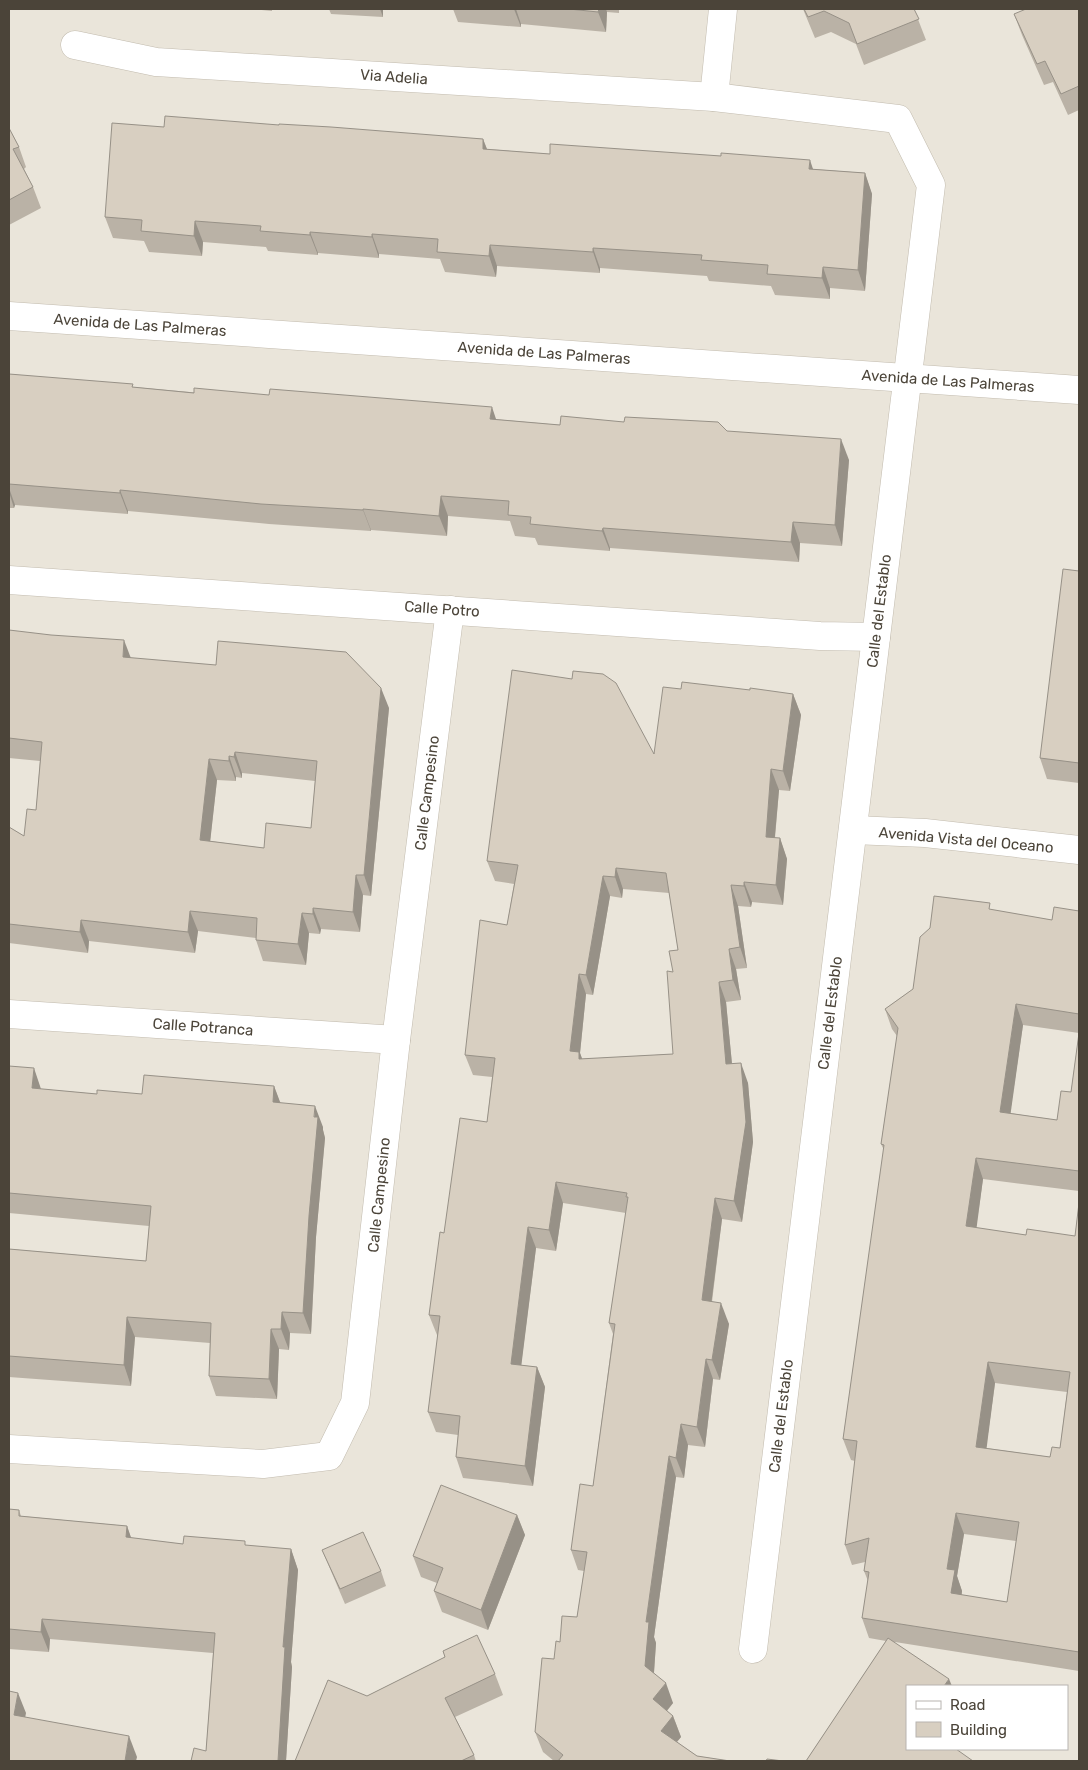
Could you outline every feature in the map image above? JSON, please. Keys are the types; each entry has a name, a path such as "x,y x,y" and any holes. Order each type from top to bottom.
{"street":[{"path":"714,96 723,9"},
{"name":"Via Adelia","path":"75,45 156,62 714,96 898,119 931,185 907,378"},
{"name":"Avenida de Las Palmeras","path":"9,316 1079,390"},
{"name":"Calle del Establo","path":"753,1649 907,378"},
{"name":"Calle Potro","path":"9,580 820,636 876,637"},
{"name":"Calle Campesino","path":"9,1449 263,1464 328,1456 355,1403 396,1040 450,610"},
{"name":"Avenida Vista del Oceano","path":"853,830 925,833 1079,850"},
{"name":"Calle Potranca","path":"9,1014 396,1040"}],"shaded area":[{"path":"9,9 1079,9 1079,1761 9,1761"}],"building":[{"path":"569,9 599,9 598,12"},
{"path":"804,9 914,9 919,19 857,44 849,23 824,11 808,17"},
{"path":"1026,9 1079,9 1079,86 1061,94 1045,61 1037,64 1014,14"},
{"path":"165,116 483,139 483,149 550,154 550,144 721,156 721,153 810,160 809,169 865,173 858,270 823,267 822,278 767,274 768,265 701,260 702,255 593,248 593,252 490,245 489,256 437,252 438,239 372,234 372,237 310,232 310,235 260,231 261,226 195,221 194,236 141,231 142,220 105,217 112,123 164,127"},
{"path":"9,128 19,147 13,149 33,187 9,200"},
{"path":"9,374 133,384 132,387 194,393 194,388 269,395 270,389 492,407 490,419 560,425 561,416 624,422 625,417 718,422 727,431 841,439 835,525 793,522 791,542 603,528 602,531 530,524 531,517 508,515 509,501 441,496 439,516 363,509 261,504 120,490 120,493 9,484"},
{"path":"1063,569 1079,571 1079,763 1040,758"},
{"path":"9,630 124,640 123,657 216,665 218,641 346,652 381,688 364,875 356,875 353,912 313,908 313,914 302,913 298,944 256,940 257,918 190,911 188,932 81,920 80,932 9,924 9,827 24,836 27,809 36,810 42,742 9,738","holes":["235,752 317,761 311,828 266,823 264,848 200,840 209,759 229,761 229,756 234,757"]},
{"path":"512,670 572,679 573,671 603,674 616,683 654,754 663,687 681,689 682,682 793,694 783,771 771,769 766,837 780,838 776,885 744,882 744,886 731,885 740,947 729,949 733,980 719,982 726,1064 741,1063 746,1122 734,1201 715,1198 702,1300 721,1303 712,1360 706,1359 697,1427 681,1424 676,1458 669,1456 646,1622 649,1622 645,1666 666,1683 653,1699 673,1716 661,1731 697,1756 730,1761 558,1761 563,1755 535,1732 542,1658 554,1659 556,1641 560,1642 562,1616 577,1617 587,1552 571,1550 580,1484 593,1486 615,1324 609,1323 628,1197 626,1197 627,1193 556,1182 549,1230 528,1227 511,1364 537,1367 525,1466 456,1457 460,1416 428,1412 440,1316 429,1315 440,1232 444,1233 460,1118 487,1122 495,1058 465,1055 480,920 507,925 518,865 487,861","holes":["616,868 666,873 678,950 669,951 673,972 667,971 673,1054 579,1059 579,1052 570,1051 579,974 586,975 603,876 615,877"]},
{"path":"934,896 990,903 989,909 1052,920 1054,907 1079,911 1079,1014 1016,1004 1000,1112 1057,1120 1061,1091 1071,1092 1079,1033 1079,1171 976,1158 966,1226 1026,1235 1027,1229 1075,1236 1079,1203 1079,1652 862,1618 869,1572 864,1571 869,1538 845,1545 857,1441 843,1439 884,1145 881,1144 898,1028 885,1009 913,989 920,937 930,928","holes":["988,1362 1070,1372 1060,1448 1052,1447 1050,1457 976,1447","956,1513 1019,1522 1007,1602 951,1593 955,1570 947,1569"]},
{"path":"9,1066 34,1068 32,1088 97,1094 97,1090 142,1094 144,1075 274,1086 273,1102 315,1106 314,1117 318,1117 303,1313 282,1312 281,1329 271,1329 269,1379 209,1376 211,1323 127,1317 124,1365 9,1356 9,1249 146,1261 151,1206 9,1193"},
{"path":"441,1485 517,1515 481,1610 434,1591 443,1568 413,1556"},
{"path":"9,1509 19,1510 19,1516 127,1526 126,1537 183,1544 184,1536 245,1541 245,1545 291,1549 283,1647 285,1647 278,1761 191,1761 194,1748 206,1751 215,1633 42,1619 41,1632 9,1629"},
{"path":"363,1532 381,1571 340,1589 322,1550"},
{"path":"477,1635 495,1674 445,1698 474,1755 461,1761 295,1761 328,1680 367,1696 445,1657 443,1651"},
{"path":"888,1638 949,1679 945,1685 906,1685 906,1750 957,1750 973,1761 806,1761"},
{"path":"9,1691 18,1693 14,1715 129,1736 125,1761 9,1761"},
{"path":"767,1759 783,1761 766,1761"}]}
